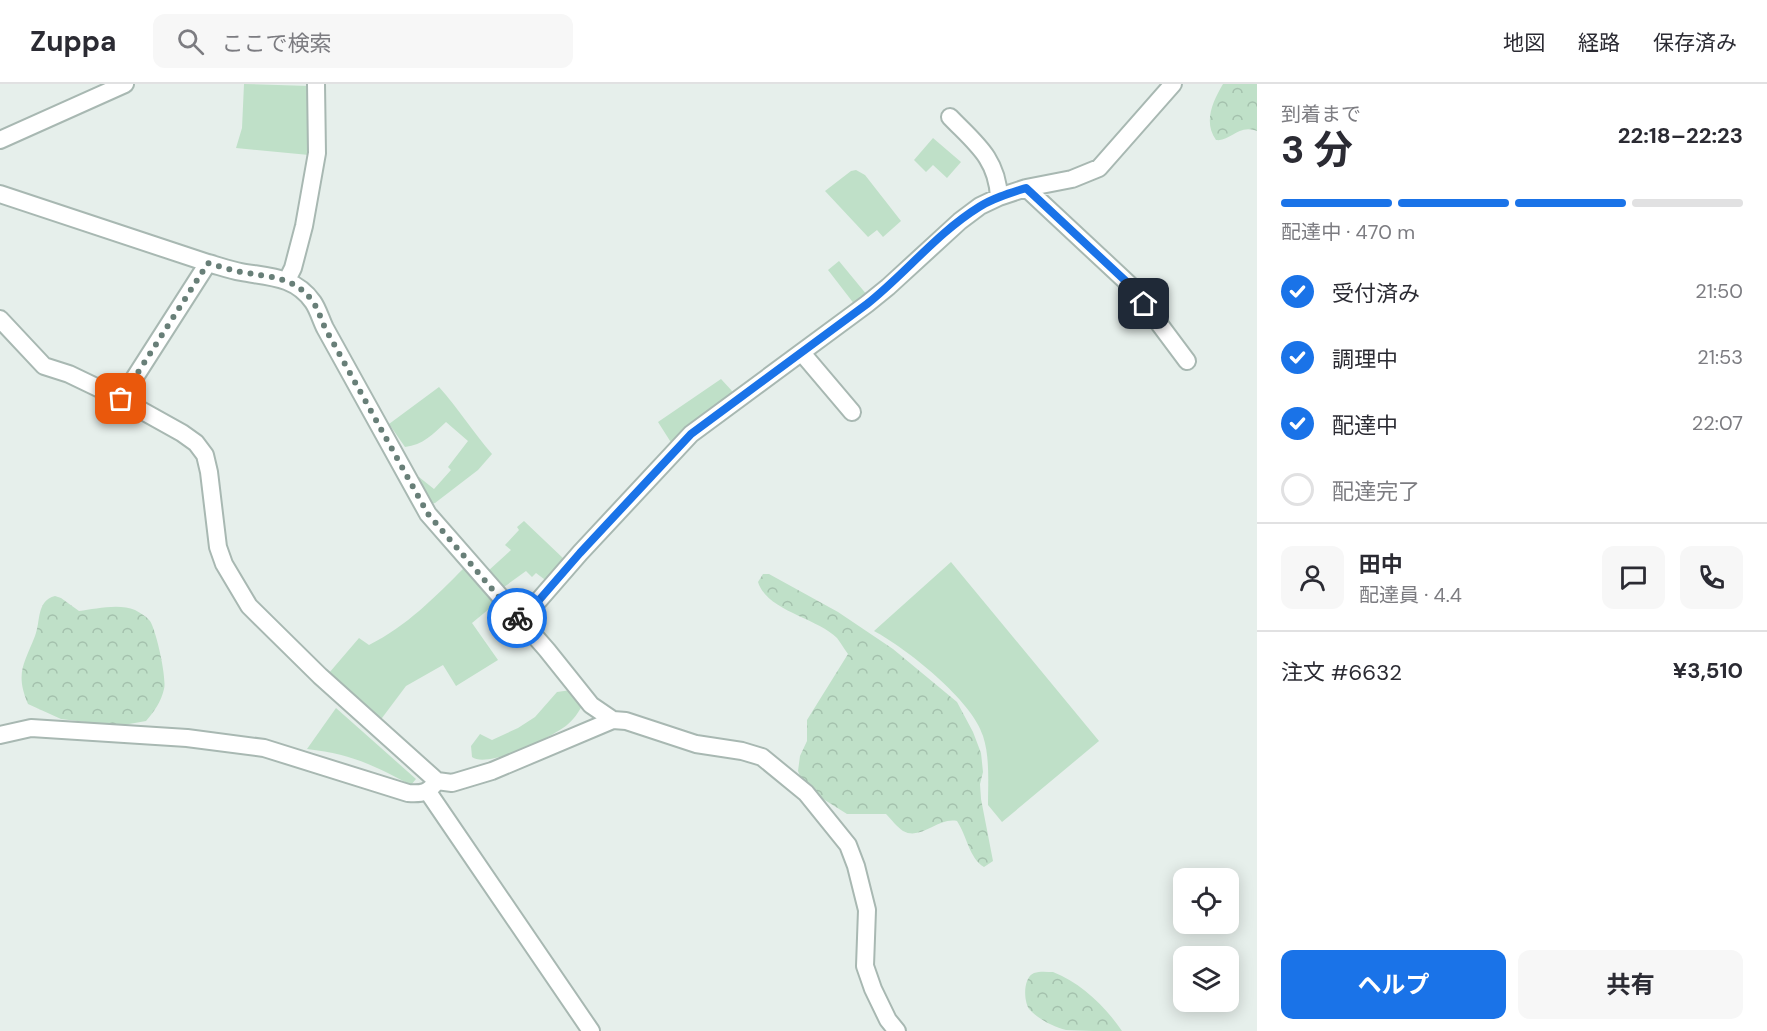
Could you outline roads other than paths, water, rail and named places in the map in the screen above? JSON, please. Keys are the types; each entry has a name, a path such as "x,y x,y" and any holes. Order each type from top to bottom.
{"street":[{"path":"0,140 125,84"},
{"path":"287,280 293,268 298,247 317,153 316,84"},
{"path":"520,622 580,553 691,434 888,287 960,220 980,206 1026,188 1072,179 1099,168 1173,84"},
{"path":"950,117 991,162 998,182 999,197"},
{"path":"1026,188 1131,286 1186,361"},
{"path":"0,194 208,263 240,272 287,280 299,288 313,301 325,328 428,514 520,622 547,650 591,705 613,720"},
{"path":"121,399 208,263"},
{"path":"0,319 44,366 69,374 121,399 182,432 196,443 205,455 209,472 218,548 224,564 249,606 433,787 591,1031"},
{"path":"801,353 852,412"},
{"path":"0,735 31,728 187,738 264,748 408,794 492,771 613,720 626,721 696,744 742,751 762,757 807,793 848,845 867,910 865,966 888,1020 897,1031"}]}
